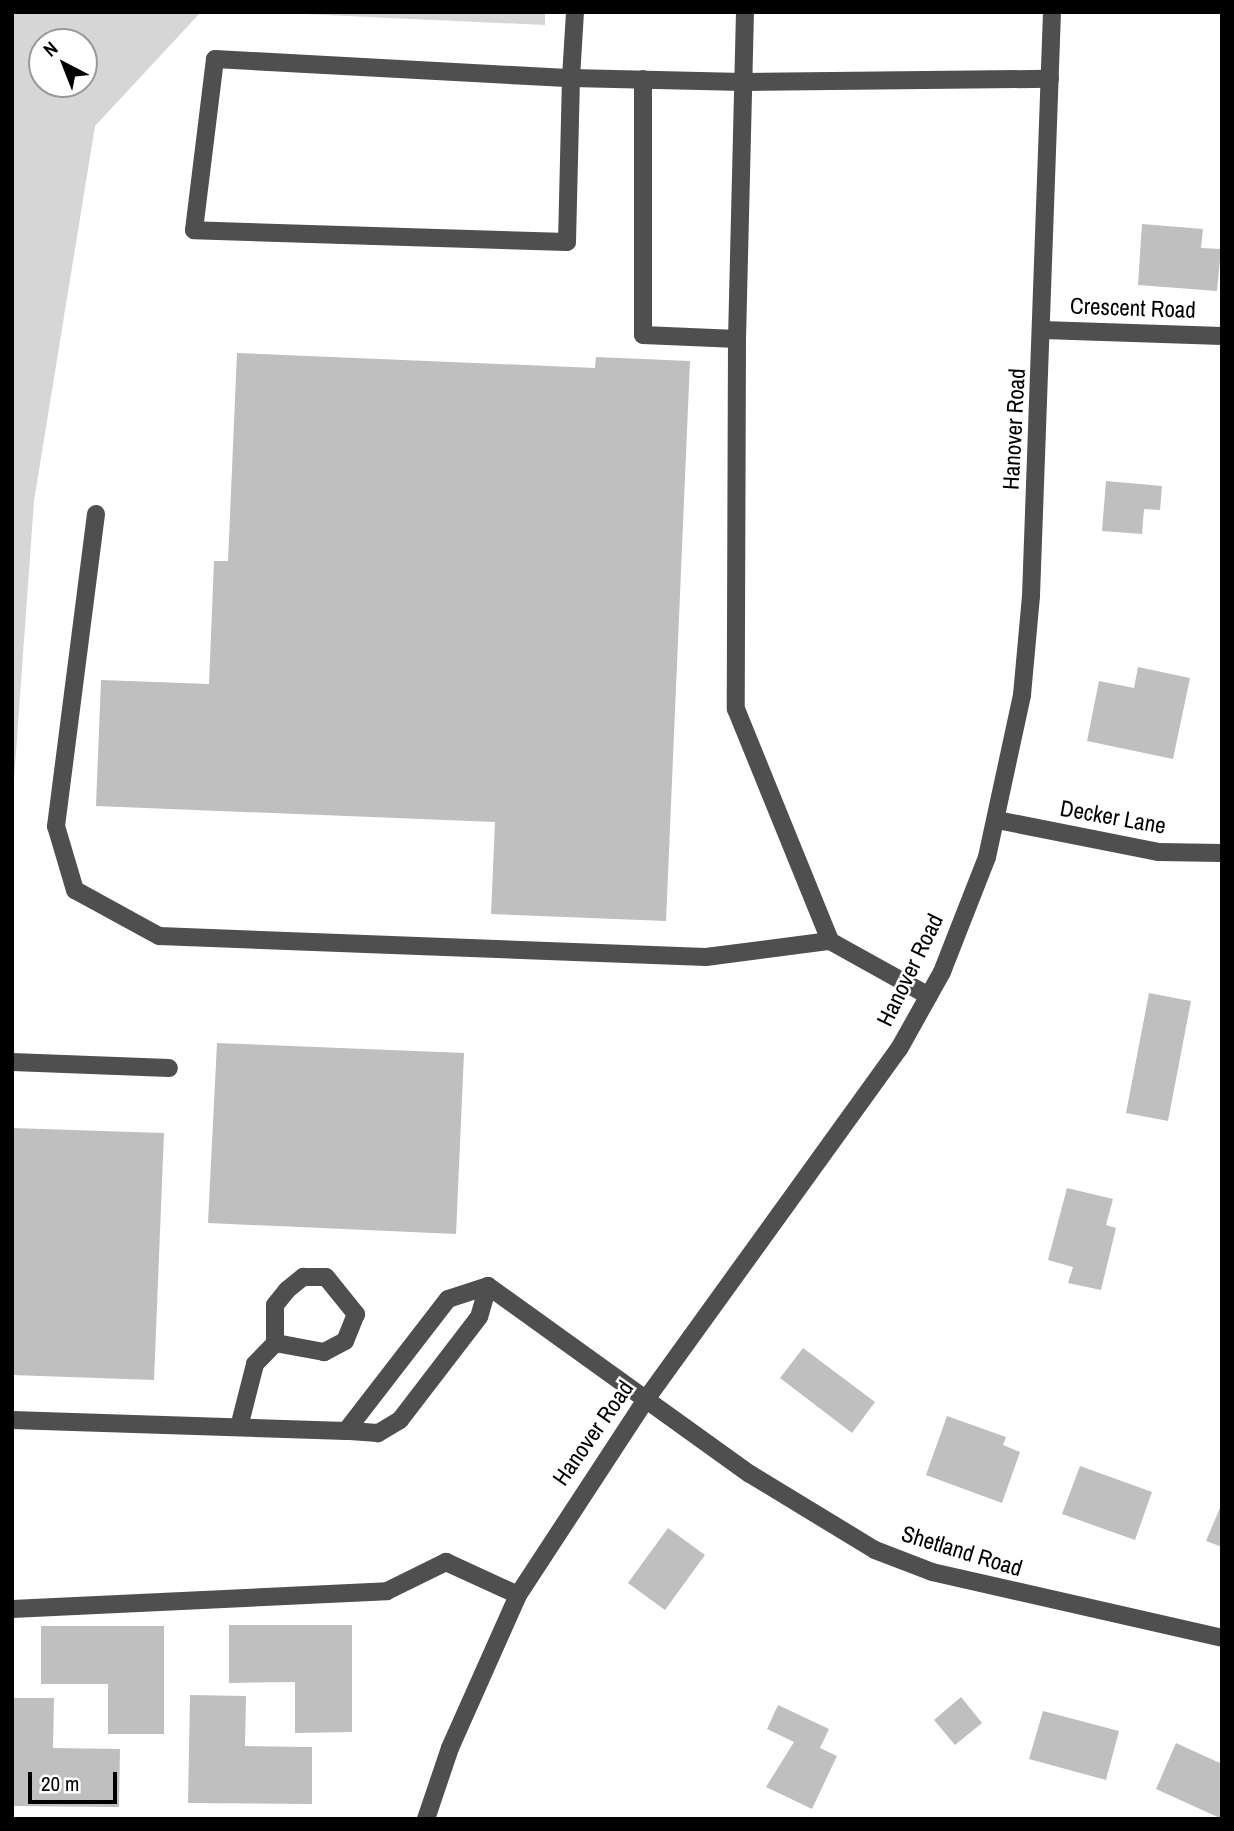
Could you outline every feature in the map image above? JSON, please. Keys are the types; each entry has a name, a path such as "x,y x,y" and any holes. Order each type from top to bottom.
{"street":[{"path":"575,12 571,78 567,242 194,230 215,59 571,78 743,82 1050,79"},
{"path":"745,12 737,339 736,709 830,941"},
{"name":"Hanover Road","path":"426,1819 450,1748 518,1595 647,1398 846,1127 929,996 997,820 1022,695 1031,596 1043,330 1052,12"},
{"path":"643,79 643,335 737,339"},
{"name":"Crescent Road","path":"1043,330 1222,335"},
{"path":"96,514 56,826 75,890 159,936 706,957 830,941 929,996"},
{"name":"Decker Lane","path":"997,820 1158,852 1222,853"},
{"path":"12,1062 169,1068"},
{"path":"239,1427 256,1364 275,1343 275,1305 303,1277 326,1277 356,1314 345,1341 324,1352 275,1343"},
{"path":"346,1431 447,1299 488,1286"},
{"path":"12,1420 378,1433 400,1420 480,1317 488,1286"},
{"name":"Shetland Road","path":"488,1286 803,1510 875,1550 932,1573 1222,1638"},
{"path":"12,1609 387,1591 446,1562 518,1595"}],"shaded area":[{"path":"12,12 201,12 95,126 34,501 12,808"},
{"path":"261,12 545,12 545,25"}],"building":[{"path":"1142,224 1203,229 1201,248 1221,249 1217,291 1138,285"},
{"path":"237,353 595,368 596,357 690,361 666,921 491,914 495,822 96,806 101,680 209,684 214,561 228,561"},
{"path":"1106,481 1162,486 1160,510 1144,509 1142,534 1102,531"},
{"path":"1138,667 1190,678 1173,759 1087,741 1099,681 1134,688"},
{"path":"1149,993 1191,1001 1168,1121 1126,1113"},
{"path":"217,1043 464,1053 456,1234 208,1223"},
{"path":"12,1128 164,1133 154,1380 12,1375"},
{"path":"1067,1188 1113,1199 1106,1225 1116,1228 1101,1290 1068,1283 1073,1267 1048,1260"},
{"path":"803,1348 875,1402 852,1433 780,1378"},
{"path":"947,1416 1006,1437 1003,1445 1020,1452 1002,1503 926,1475"},
{"path":"1080,1466 1152,1492 1135,1540 1062,1514"},
{"path":"1222,1503 1222,1547 1206,1541"},
{"path":"668,1528 705,1555 665,1610 628,1583"},
{"path":"229,1625 352,1625 352,1732 295,1733 295,1682 229,1683"},
{"path":"41,1626 164,1626 164,1734 108,1734 108,1684 41,1684"},
{"path":"190,1695 246,1696 245,1746 312,1747 312,1804 188,1803"},
{"path":"961,1697 982,1723 955,1745 934,1720"},
{"path":"12,1698 54,1698 53,1748 120,1749 119,1807 12,1806"},
{"path":"778,1705 829,1729 820,1748 837,1756 812,1809 766,1787 794,1742 767,1729"},
{"path":"1043,1711 1119,1731 1106,1780 1029,1759"},
{"path":"1176,1743 1222,1764 1222,1819 1156,1789"}]}
